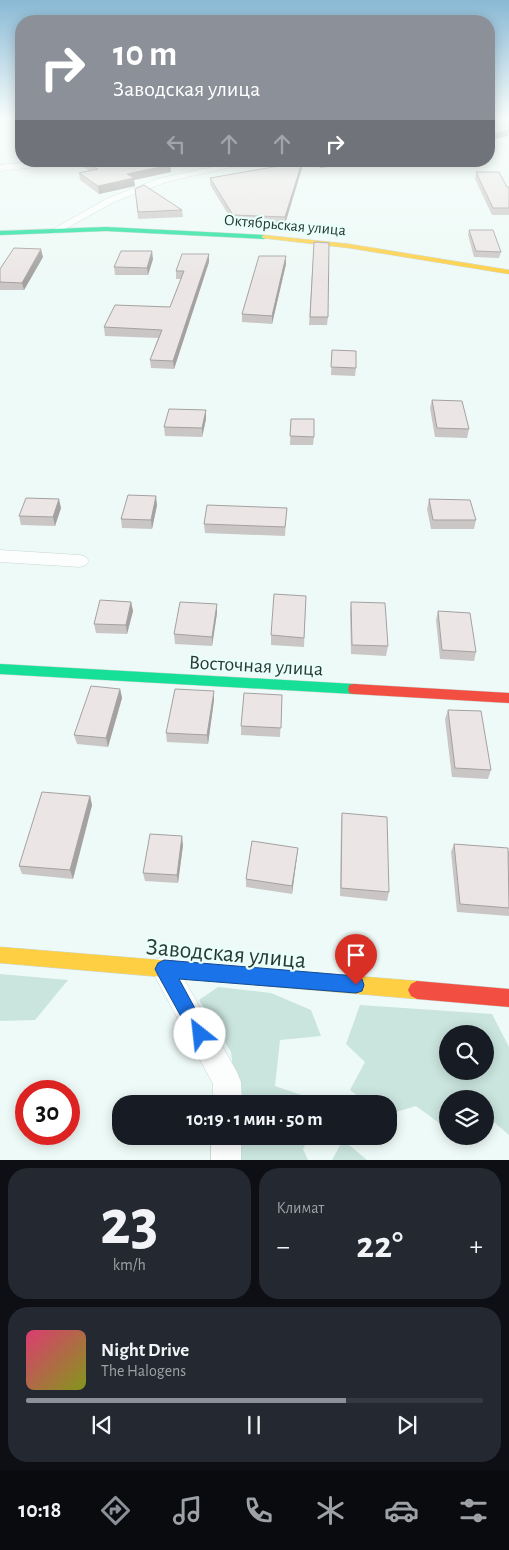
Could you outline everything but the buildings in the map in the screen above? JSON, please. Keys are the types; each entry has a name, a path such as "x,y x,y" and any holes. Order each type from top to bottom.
{"street":[{"path":"55,231 111,200 164,180 201,172"},
{"name":"Октябрьская улица","path":"0,233 132,230 265,238 357,248 509,272"},
{"path":"0,556 80,560"},
{"name":"Восточная улица","path":"0,669 509,698"},
{"name":"Заводская улица","path":"0,955 509,998"},
{"path":"164,969 227,1082 227,1095"},
{"path":"226,1145 226,1160"}],"green space":[{"path":"0,974 68,980 35,1020 0,1021"},
{"path":"218,987 271,993 311,1010 321,1036 280,1040 275,1086 302,1095 236,1095 231,1052 199,1000"},
{"path":"360,1005 492,1014 509,1047 509,1135 494,1122 494,1090 439,1090 439,1123 416,1106 397,1112 397,1095 356,1095 350,1090 365,1062 346,1044"},
{"path":"239,1145 305,1145 303,1149 308,1160 240,1160"},
{"path":"340,1145 349,1145 367,1160 332,1160"}],"traffic: fast":[{"path":"0,233 106,229 264,237"},
{"path":"0,669 354,689"}],"traffic: slow":[{"path":"264,237 349,246 509,272"},
{"path":"0,955 417,990"}],"traffic: jam":[{"path":"354,689 509,698"},
{"path":"417,990 509,998"}],"route":[{"path":"200,1034 164,969 356,985"}]}
